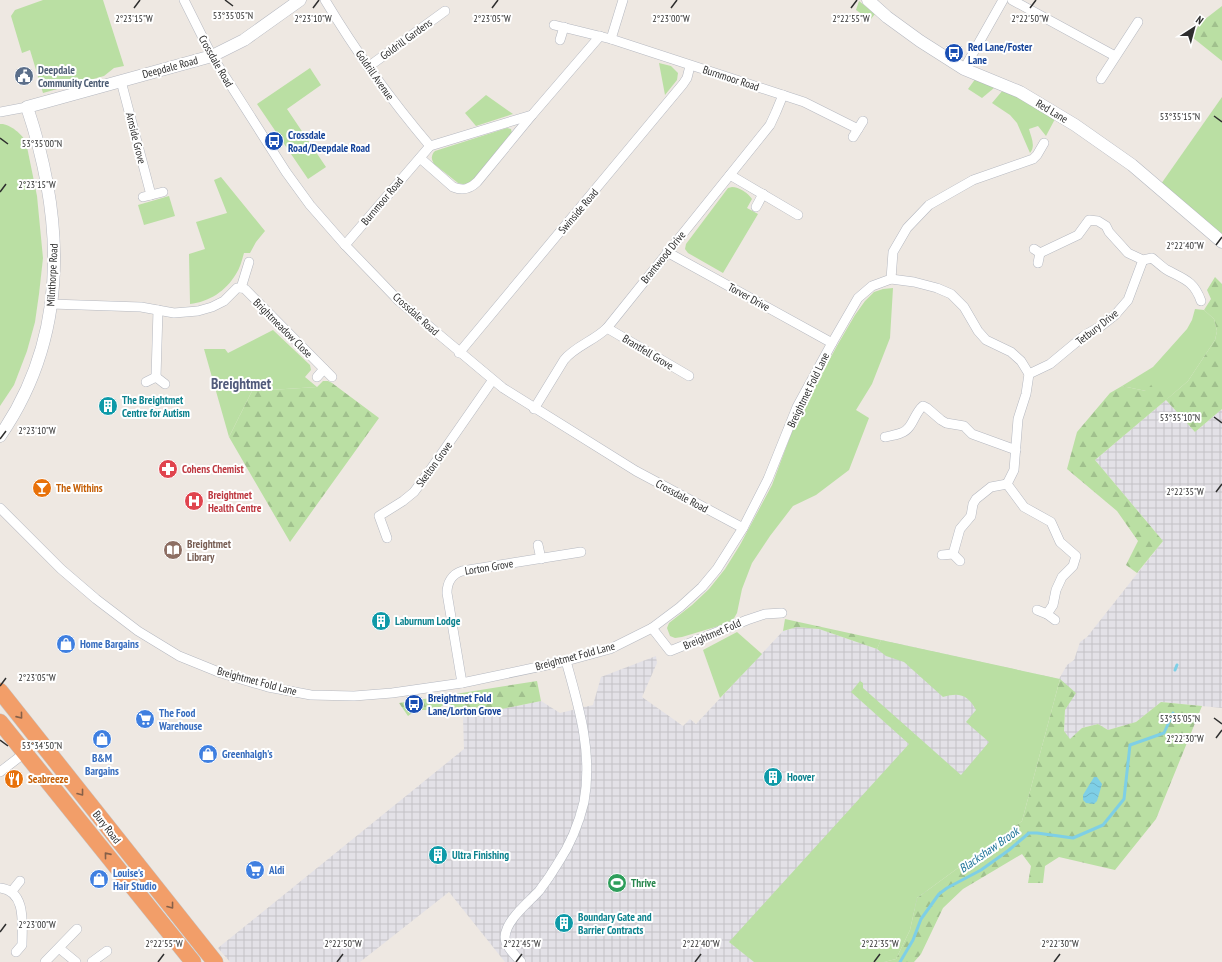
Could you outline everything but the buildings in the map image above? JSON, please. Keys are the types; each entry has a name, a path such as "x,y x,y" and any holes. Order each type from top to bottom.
{"highway":[{"name":"Bury Road","path":"0,691 215,962"},
{"name":"Bury Road","path":"0,722 193,962"}],"street":[{"name":"Crossdale Road","path":"184,0 212,56 286,172 310,205 345,245 400,301 492,381 534,409 636,471 743,528"},
{"name":"Deepdale Road","path":"27,106 212,56 244,40 300,0"},
{"name":"Goldrill Avenue","path":"325,0 368,67 430,146"},
{"path":"611,39 623,0"},
{"name":"Red Lane","path":"868,0 887,17 920,41 964,69 1020,92 1075,125 1132,166 1222,242"},
{"path":"964,69 1003,0"},
{"path":"1012,0 1115,56"},
{"name":"Goldrill Gardens","path":"368,67 445,12"},
{"path":"1101,79 1138,22"},
{"name":"Burnmoor Road","path":"554,24 611,39 690,66 783,95 815,107 858,129"},
{"path":"560,40 564,27"},
{"path":"420,158 453,186 459,189 472,187 478,182 532,115 600,36"},
{"name":"Swinside Road","path":"459,353 683,84 687,78 690,66"},
{"name":"Arnside Grove","path":"122,81 147,196 163,192"},
{"name":"Brantwood Drive","path":"534,409 568,355 598,336 607,328 770,125 783,95"},
{"path":"0,112 27,106"},
{"name":"Milnthorpe Road","path":"0,436 24,398 38,362 46,332 51,304 54,233 51,202 38,143 27,106"},
{"path":"430,146 532,115"},
{"path":"1007,484 1014,470 1018,419 1026,394 1029,374 1021,360 1011,352 986,340 978,331 964,308 951,294 937,288 914,282 891,279 893,252 907,228 929,204 973,180 1033,159 1044,143"},
{"name":"Burnmoor Road","path":"345,245 430,146"},
{"path":"730,175 798,215"},
{"path":"756,207 763,194"},
{"path":"1038,263 1037,251 1078,235 1089,220 1098,221 1106,226 1109,232 1128,253 1143,260 1152,258 1167,269 1184,278 1198,291 1201,301"},
{"name":"Torver Drive","path":"667,252 832,343"},
{"name":"Tetbury Drive","path":"1029,374 1050,364 1085,335 1101,326 1115,315 1128,300 1143,260"},
{"path":"51,304 141,307 174,313 198,311 212,307 224,301 237,288 241,288 249,262"},
{"name":"Breightmet Fold Lane","path":"0,508 61,568 96,599 122,620 157,644 179,656 221,673 268,686 311,694 354,696 392,693 462,682 566,661 610,649 652,628 680,608 702,587 717,568 743,528 768,479 797,407 858,298 872,286 891,279"},
{"name":"Brightmeadow Close","path":"241,288 245,289 332,377"},
{"path":"156,377 158,310"},
{"name":"Brantfell Grove","path":"607,328 689,376"},
{"path":"317,377 324,369"},
{"path":"146,382 156,377"},
{"path":"156,377 166,384"},
{"name":"Skelton Grove","path":"387,538 379,516 408,498 418,487 492,381"},
{"path":"919,398 923,406 940,420 946,423 964,426 972,434 1016,450"},
{"path":"883,447 883,435 902,433 910,427 919,409 923,406"},
{"path":"953,554 960,529 970,516 976,499 991,487 1007,484"},
{"path":"1007,484 1024,507 1051,522 1060,542 1076,556 1073,566 1062,576 1056,590 1051,617 1037,610"},
{"path":"538,546 541,559"},
{"name":"Lorton Grove","path":"462,682 447,593 447,586 450,580 458,572 462,571 581,552"},
{"path":"942,554 953,554 960,560"},
{"name":"Breightmet Fold","path":"652,628 670,651 747,620 765,614 782,613"},
{"path":"521,962 506,944 506,932 513,919 540,890 559,863 574,833 583,802 587,772 585,743 580,712 566,661"},
{"path":"0,772 40,741"},
{"path":"12,891 20,881"},
{"path":"0,888 12,891 16,896 22,913 19,948 29,952"},
{"path":"45,962 77,930"},
{"path":"59,948 76,962"},
{"path":"92,962 107,951"}],"shaded area":[{"path":"1166,400 1195,432 1222,409 1222,708 1161,702 1136,722 1108,730 1098,724 1082,728 1070,740 1064,731 1065,710 1075,693 1059,679 1067,665 1074,660 1080,642 1087,637 1163,541 1095,460"},
{"path":"797,627 819,629 877,649 881,640 1059,679 884,962 505,962 449,892 360,962 230,962 218,948 464,749 463,717 541,701 560,713 593,705 601,677 656,656 657,663 642,697 683,726 690,719 696,724 783,631"}],"green space":[{"path":"43,0 103,0 124,66 114,68 104,76 43,93 30,50 22,53 11,16 15,10"},
{"path":"859,1 875,14 870,20 856,10"},
{"path":"1222,6 1222,61 1192,37 1200,23"},
{"path":"659,63 671,66 678,73 677,80 665,95"},
{"path":"310,68 321,85 287,109 326,167 308,179 257,104"},
{"path":"976,78 994,85 994,88 982,98 968,89"},
{"path":"1003,90 1055,119 1046,136 1038,126 1029,129 1033,144 1030,153 1017,123 1010,115 992,103"},
{"path":"486,95 513,114 476,126 465,113"},
{"path":"1222,97 1222,235 1161,184"},
{"path":"0,124 7,125 15,130 26,142 37,196 43,258 35,322 27,351 14,385 0,406"},
{"path":"507,128 511,129 512,133 469,183 458,183 433,162 432,156 435,151"},
{"path":"221,177 265,231 256,242 250,253 244,253 237,272 227,286 216,295 204,301 190,304 189,254 205,249 196,222 227,213 214,180"},
{"path":"732,187 740,189 752,199 747,208 758,214 723,273 688,253 685,249 686,244 728,188"},
{"path":"169,196 175,216 144,225 138,205"},
{"path":"1215,277 1222,284 1222,409 1195,432 1166,400 1095,460 1163,541 1137,573 1126,565 1138,541 1117,511 1067,469 1077,432 1110,393 1122,386 1146,391 1156,379 1172,391 1167,399 1188,381 1215,340 1217,331 1214,319 1204,310 1211,299 1207,290"},
{"path":"893,288 890,338 872,384 856,410 869,418 849,470 816,495 793,506 752,563 742,589 737,613 733,620 722,625 682,637 675,638 670,636 667,628 669,623 709,589 725,569 740,545 772,485 796,421 855,315 865,301 874,292"},
{"path":"1195,309 1204,310 1214,319 1217,331 1215,340 1188,381 1166,400 1146,391 1122,386 1153,367 1187,329 1192,320"},
{"path":"273,330 310,365 311,370 305,377 317,387 252,391 229,437 204,349 225,349 228,353"},
{"path":"323,381 332,383 379,418 290,542 229,437 252,391 317,387"},
{"path":"785,619 881,640 877,649 819,629 797,627 783,631"},
{"path":"737,632 762,654 720,698 703,650"},
{"path":"881,640 1060,679 1022,821 917,898 910,930 896,959 884,962 754,962 729,942 909,744 851,692 860,681 863,683 863,688 961,775 989,742 966,722 976,710 967,698 959,695 943,697 904,662 886,656 877,649"},
{"path":"1060,679 1076,693 1065,710 1064,731 1070,739 1082,728 1098,724 1108,730 1136,722 1161,702 1202,706 1156,819 1115,870 1059,857 1045,866 1043,883 1028,883 1031,866 1022,854 963,889 943,908 921,954 914,962 884,962 896,959 910,930 917,898 1022,821"},
{"path":"537,681 541,701 463,717 446,703 436,710 416,710 408,716 399,703"}],"water":[{"path":"1094,777 1097,777 1102,784 1097,801 1094,804 1086,803 1083,800 1083,795"}],"waterway":[{"name":"Blackshaw Brook","path":"1175,670 1177,665"},
{"name":"Blackshaw Brook","path":"900,962 913,940 921,919 939,894 947,888 981,870 1009,850 1029,833 1073,838 1103,825 1124,799 1130,745 1164,733 1173,713"}],"place":[{"name":"Red Lane/Foster Lane","path":"954,53"},
{"name":"Deepdale Community Centre","path":"24,76"},
{"name":"Crossdale Road/Deepdale Road","path":"274,141"},
{"name":"The Breightmet Centre for Autism","path":"108,406"},
{"name":"Cohens Chemist","path":"168,469"},
{"name":"The Withins","path":"42,488"},
{"name":"Breightmet Health Centre","path":"194,501"},
{"name":"Breightmet Library","path":"173,550"},
{"name":"Laburnum Lodge","path":"381,621"},
{"name":"Home Bargains","path":"66,644"},
{"name":"Breightmet Fold Lane/Lorton Grove","path":"414,704"},
{"name":"The Food Warehouse","path":"145,719"},
{"name":"B&M Bargains","path":"102,739"},
{"name":"Greenhalgh's","path":"208,754"},
{"name":"Hoover","path":"773,777"},
{"name":"Seabreeze","path":"14,779"},
{"name":"Ultra Finishing","path":"438,855"},
{"name":"Aldi","path":"255,870"},
{"name":"Louise's Hair Studio","path":"99,879"},
{"name":"Thrive","path":"617,883"},
{"name":"Boundary Gate and Barrier Contracts","path":"564,923"}],"district":[{"name":"Breightmet","path":"241,384"}]}
